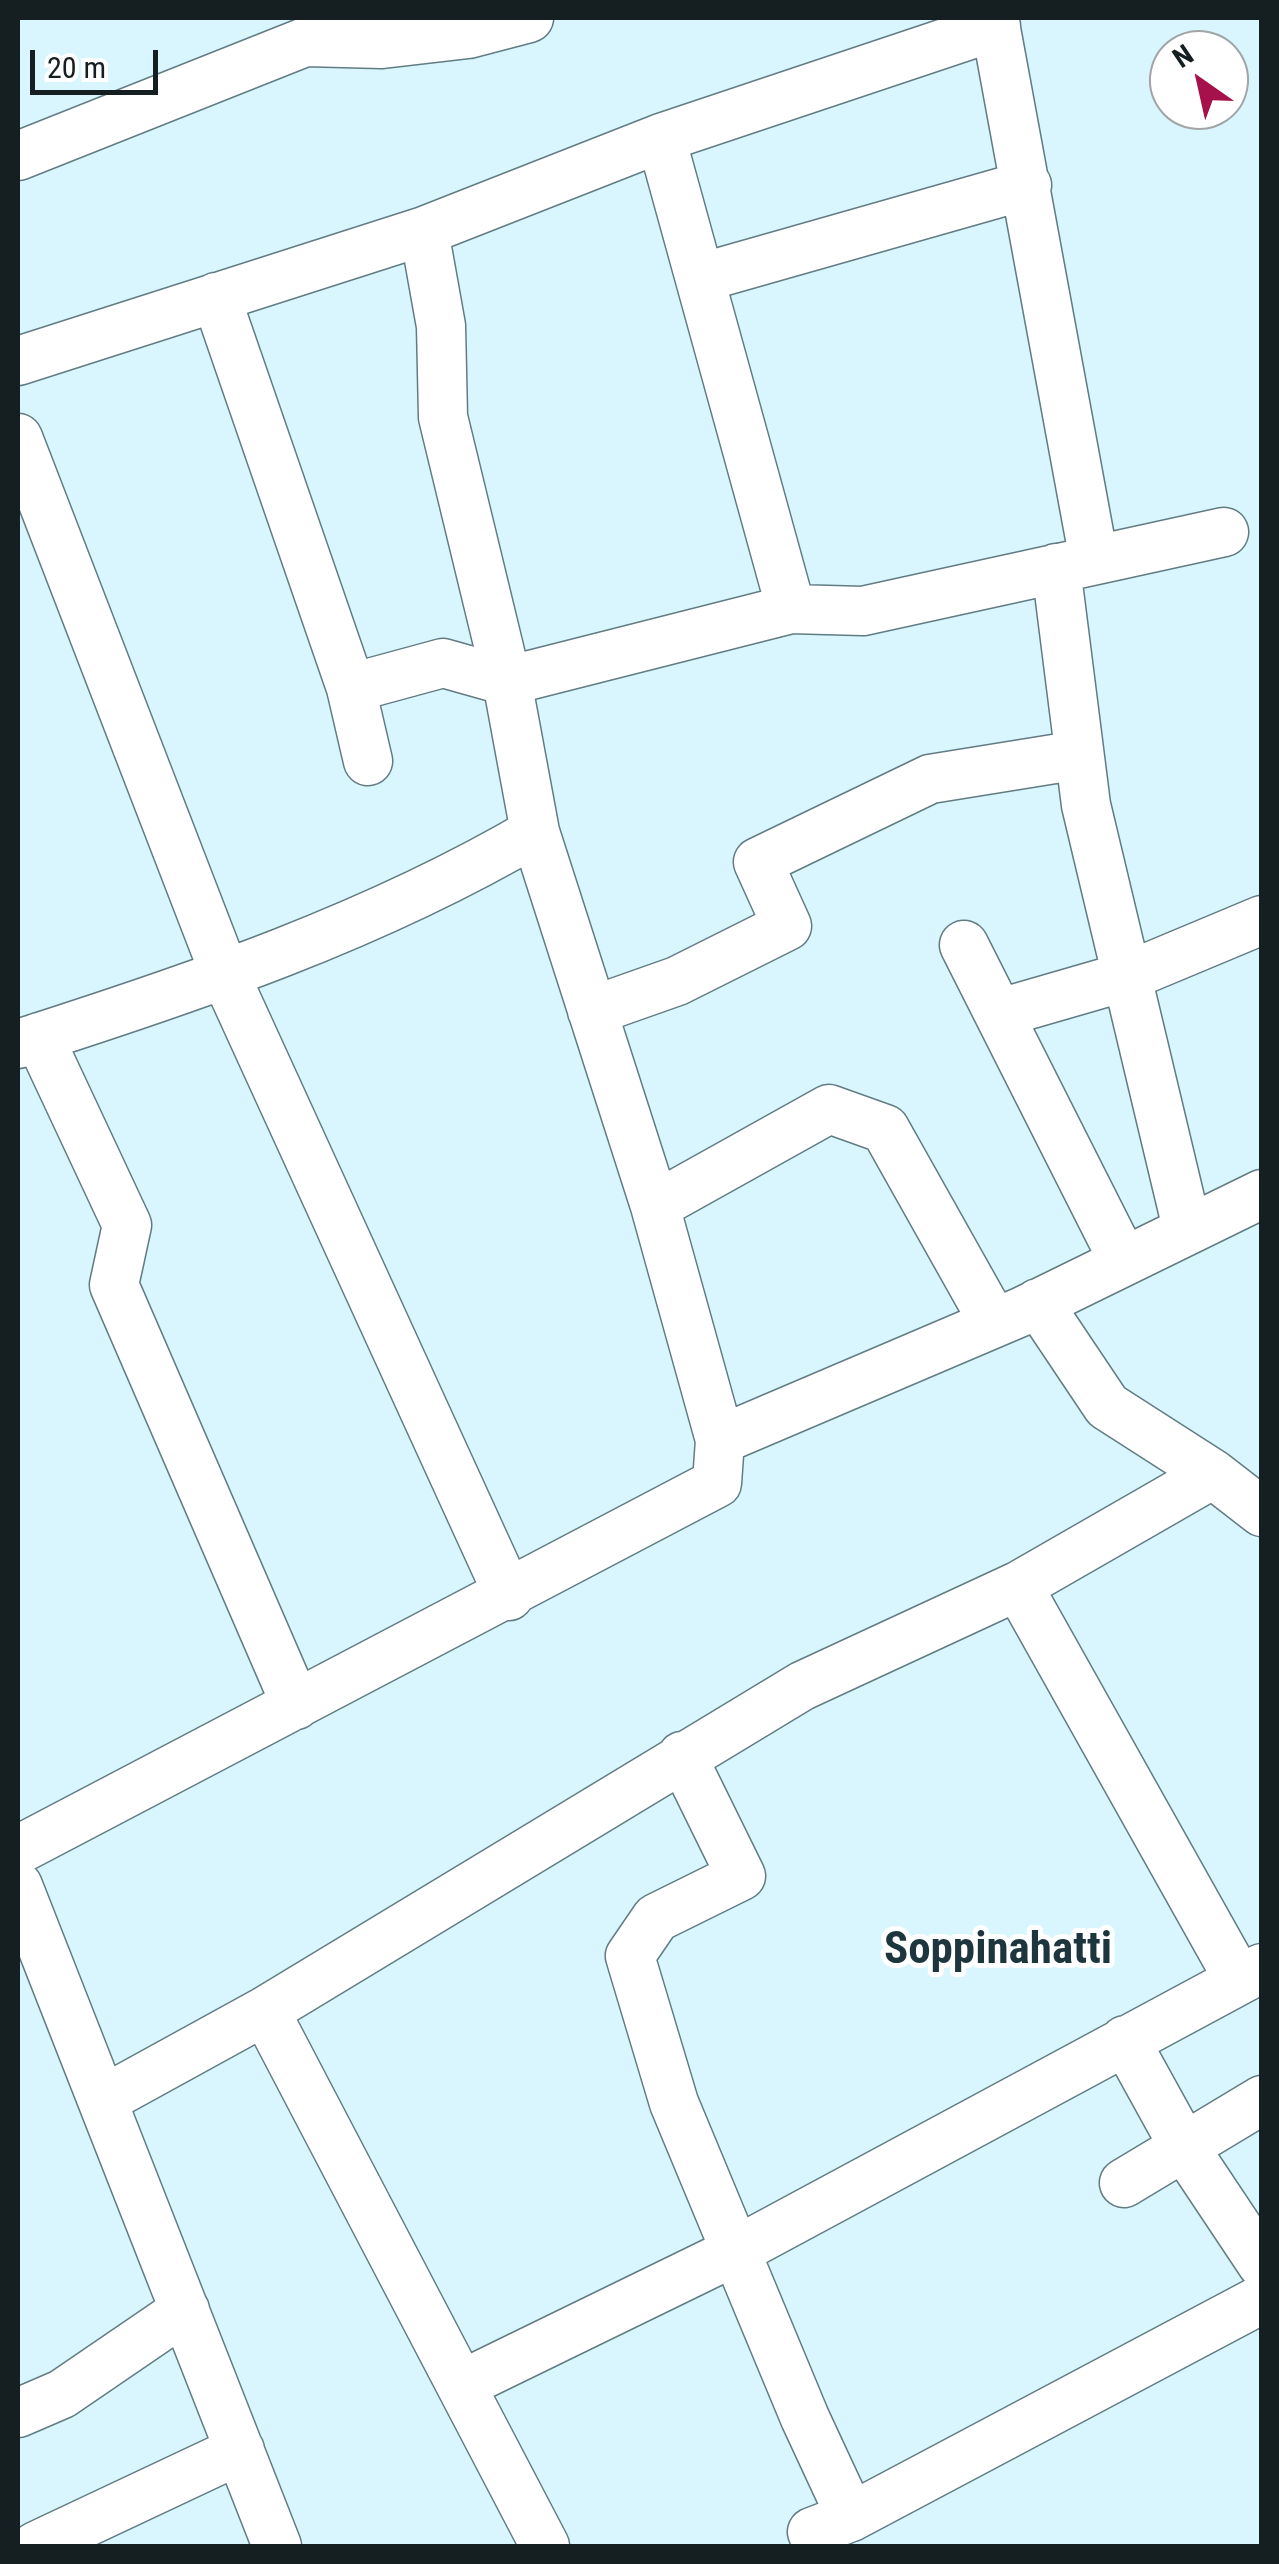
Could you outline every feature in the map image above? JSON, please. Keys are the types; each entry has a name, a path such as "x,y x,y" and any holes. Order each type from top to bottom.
{"street":[{"path":"18,156 305,42 382,44 468,34 528,18"},
{"path":"18,361 424,231 662,138 995,22 1027,185 1075,564 1079,755 1086,805 1187,1228"},
{"path":"662,138 791,608"},
{"path":"700,278 1027,185"},
{"path":"18,1850 717,1484 720,1440 655,1206 535,832 506,681 443,418 441,326 424,231"},
{"path":"216,297 351,688 368,761"},
{"path":"18,438 226,977 509,1596"},
{"path":"351,688 443,664 506,681 791,608 863,611 1224,532"},
{"path":"592,1011 677,981 788,926 758,862 930,779 1079,755"},
{"path":"296,1705 114,1284 127,1225 28,1041 226,977 458,877 535,832"},
{"path":"1000,1013 1128,976 1262,920"},
{"path":"964,945 1124,1260"},
{"path":"655,1206 829,1109 885,1129 994,1323"},
{"path":"720,1440 994,1323 1262,1194"},
{"path":"1038,1303 1107,1406 1213,1474 1262,1512"},
{"path":"103,2100 265,2011 802,1686 1018,1586 1213,1474"},
{"path":"461,2385 736,2251 1250,1974 1018,1586"},
{"path":"682,1756 741,1876 656,1918 630,1956 674,2102 736,2251 835,2532 1262,2300"},
{"path":"18,1886 277,2546"},
{"path":"265,2011 545,2546"},
{"path":"1126,2040 1184,2147 1262,2264"},
{"path":"1124,2183 1262,2100"},
{"path":"18,2412 62,2394 184,2310"},
{"path":"36,2546 240,2450"}],"district":[{"name":"Soppinahatti","path":"998,1952"}]}
